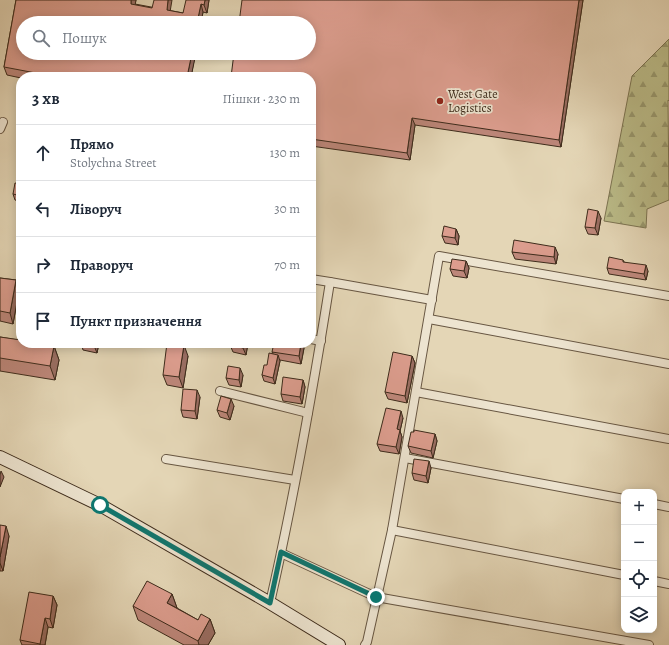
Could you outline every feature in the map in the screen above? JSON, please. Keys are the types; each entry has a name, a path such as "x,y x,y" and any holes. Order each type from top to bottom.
{"main road":[{"path":"0,457 100,505 270,603 339,645"}],"street":[{"path":"365,645 367,642 392,530 439,256 669,296"},
{"path":"316,280 432,300"},
{"path":"270,603 308,413 330,282"},
{"path":"429,319 669,364"},
{"path":"316,340 321,341"},
{"path":"220,391 308,413"},
{"path":"416,392 669,439"},
{"path":"405,458 621,498"},
{"path":"166,459 295,480"},
{"path":"657,505 669,507"},
{"path":"392,530 621,574"},
{"path":"281,552 376,597 649,645"},
{"path":"657,582 669,584"}],"green space":[{"path":"669,39 669,200 647,209 646,228 604,221 632,76"}],"building":[{"path":"16,0 131,0 131,4 152,8 154,0 168,0 167,10 183,13 186,0 205,0 204,5 201,4 198,16 16,16 16,60 191,60 188,72 30,72 4,67"},
{"name":"West Gate Logistics","path":"242,0 579,0 559,140 412,118 407,153 316,140 316,72 232,72 233,60 316,60 316,16 240,16"},
{"path":"15,183 16,183 16,195 13,194"},
{"path":"588,209 598,211 595,228 585,227"},
{"path":"444,226 456,229 455,238 442,236"},
{"path":"514,240 555,247 554,257 512,252"},
{"path":"609,257 623,260 623,262 646,265 644,274 607,268"},
{"path":"452,259 466,261 464,271 450,269"},
{"path":"0,278 16,280 10,313 0,311"},
{"path":"0,337 16,339 16,348 54,348 50,366 0,358"},
{"path":"166,348 184,348 179,377 163,375"},
{"path":"273,348 300,348 299,356 272,352"},
{"path":"393,352 412,356 405,396 385,392"},
{"path":"269,353 278,355 273,378 262,375 264,365 267,365"},
{"path":"228,366 240,368 239,380 226,378"},
{"path":"283,377 303,380 300,397 281,394"},
{"path":"183,389 197,390 195,411 181,410"},
{"path":"221,396 231,399 227,413 217,410"},
{"path":"386,408 401,411 397,429 400,430 396,447 377,444"},
{"path":"414,430 435,434 431,451 408,446 411,432 414,432"},
{"path":"414,459 429,461 426,476 412,473"},
{"path":"0,525 6,526 0,557"},
{"path":"147,581 172,594 167,603 198,620 201,614 210,619 198,641 133,606"},
{"path":"29,592 53,596 50,619 45,618 40,644 20,640"}],"place":[{"name":"West Gate Logistics","path":"440,101"}],"route":[{"path":"100,505 270,603 281,552 376,597"}]}
